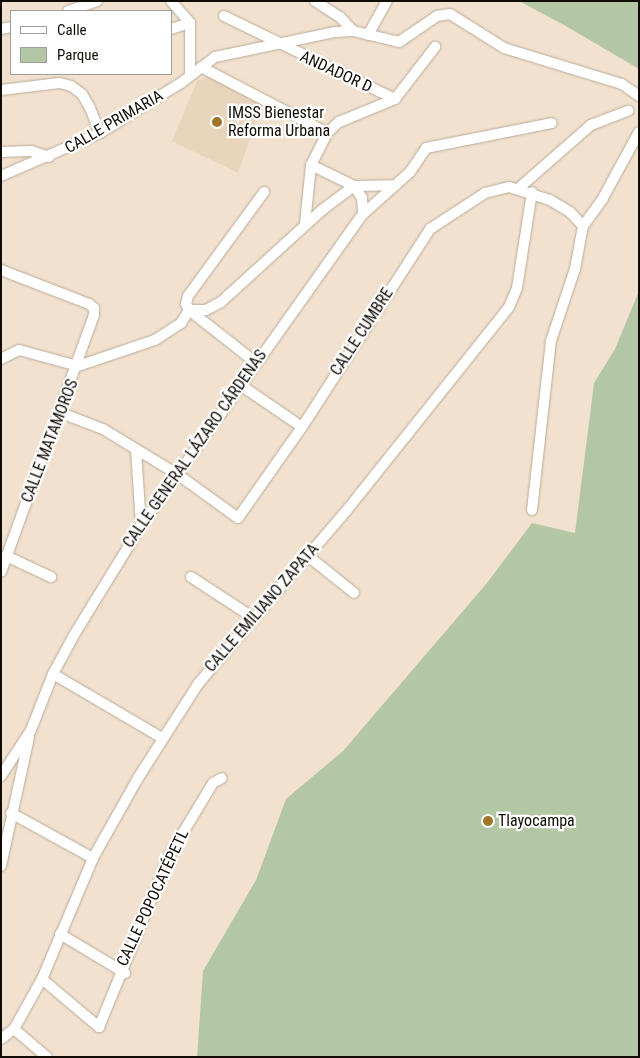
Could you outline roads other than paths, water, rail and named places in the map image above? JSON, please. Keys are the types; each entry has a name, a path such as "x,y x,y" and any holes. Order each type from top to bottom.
{"street":[{"path":"71,10 97,1"},
{"path":"171,1 190,23 190,74"},
{"path":"315,1 340,17 353,31"},
{"path":"368,35 387,1"},
{"name":"CALLE PRIMARIA","path":"1,176 50,157 100,133 201,66 223,54 353,31 399,42 437,16 450,14 504,48 622,84 639,96"},
{"name":"ANDADOR D","path":"224,16 277,44 395,99"},
{"path":"172,29 190,23"},
{"path":"306,224 310,165 326,133 339,122 395,99 435,47"},
{"path":"201,66 326,133"},
{"path":"1,90 60,83 71,86 82,94 100,133"},
{"path":"519,188 591,125 628,111"},
{"name":"CALLE GENERAL LÁZARO CÁRDENAS","path":"1,776 31,730 53,674 141,526 239,384 363,214 393,185 410,172 426,148 552,123"},
{"path":"532,510 551,341 575,269 583,226 603,198 639,132"},
{"path":"1,152 31,151 50,157"},
{"path":"310,165 354,186 393,185"},
{"path":"354,186 362,198 363,214"},
{"path":"189,310 206,310 221,302 306,224 354,186"},
{"name":"CALLE CUMBRE","path":"177,474 238,518 302,427 430,229 485,193 503,188 519,188 532,192 570,212 583,226"},
{"path":"1,359 19,350 78,366 155,340 181,323 189,310 188,296 264,192"},
{"name":"CALLE EMILIANO ZAPATA","path":"1,1038 14,1029 42,979 93,858 162,738 198,684 308,556 509,307 517,288 532,192"},
{"name":"CALLE MATAMOROS","path":"1,270 94,308 78,366 1,572"},
{"path":"189,310 255,362"},
{"path":"239,384 296,423"},
{"path":"61,413 103,429 177,474"},
{"path":"136,450 141,526"},
{"path":"6,556 50,577"},
{"path":"308,556 354,593"},
{"path":"191,577 254,618"},
{"path":"53,674 162,738"},
{"path":"1,866 11,813 31,730"},
{"name":"CALLE POPOCATÉPETL","path":"42,979 99,1027 170,854 213,784 222,778"},
{"path":"11,813 93,858"},
{"path":"60,934 122,972"},
{"path":"14,1029 47,1057"}],"place":[{"name":"IMSS Bienestar Reforma Urbana","path":"217,122"},
{"name":"Tlayocampa","path":"488,821"}]}
